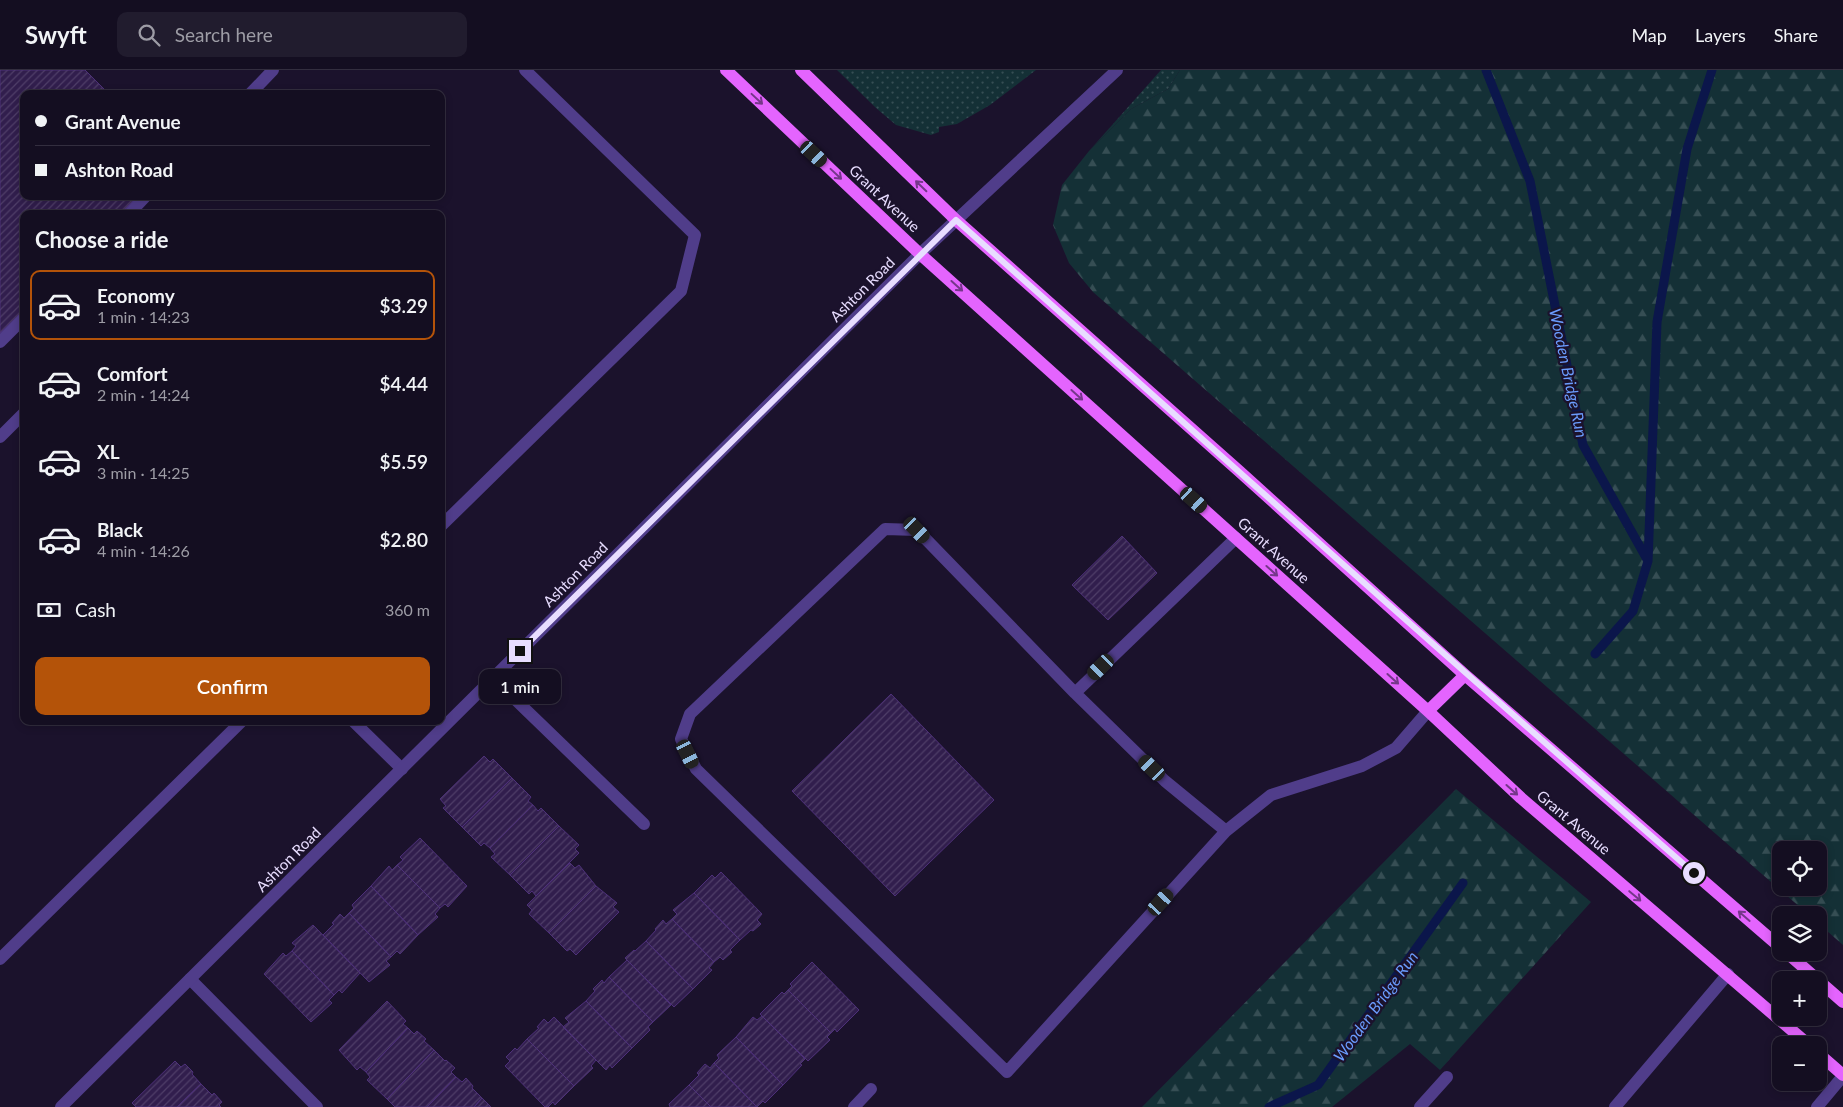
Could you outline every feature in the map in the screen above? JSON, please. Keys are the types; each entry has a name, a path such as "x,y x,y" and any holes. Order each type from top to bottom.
{"main road":[{"name":"Grant Avenue","path":"726,70 920,254 1428,711 1521,798 1798,1036"},
{"path":"801,70 956,220 1465,674 1772,940"},
{"path":"1428,711 1465,674"},
{"path":"1796,961 1808,971"},
{"path":"1827,988 1843,1002"},
{"path":"1827,1061 1843,1075"}],"street":[{"path":"254,90 274,70"},
{"path":"445,522 681,290 695,235 525,70"},
{"name":"Ashton Road","path":"61,1107 920,254 1117,70"},
{"path":"133,210 142,200"},
{"path":"0,342 20,322"},
{"path":"0,437 20,417"},
{"path":"1226,831 1165,781 1075,693 917,530 885,529 690,714 681,739 696,769 1007,1072 1226,831 1271,795 1362,766 1396,748 1428,711"},
{"path":"1075,693 1236,538"},
{"path":"493,678 644,824"},
{"path":"0,959 238,725"},
{"path":"357,725 402,769"},
{"path":"1615,1107 1728,974"},
{"path":"190,979 317,1107"},
{"path":"1817,1107 1843,1075"},
{"path":"1420,1107 1447,1077"},
{"path":"854,1107 871,1090"}],"green space":[{"path":"837,70 1036,70 990,105 957,124 939,127 939,132 931,135 896,125"},
{"path":"1161,70 1180,70 1168,89 1131,109 1089,151"},
{"path":"1180,70 1843,70 1843,945 1827,931 1827,906 1799,906 1787,896 1827,896 1827,841 1772,841 1772,883 1093,292 1069,263 1053,225 1062,185 1089,151 1131,109 1168,89"},
{"path":"1456,789 1591,902 1440,1070 1410,1044 1332,1107 1142,1107"}],"building":[{"path":"0,70 85,70 105,90 20,90 20,200 134,200 124,210 20,210 20,314 0,333"},
{"path":"1122,536 1157,573 1108,620 1072,585"},
{"path":"891,694 994,800 895,896 792,791"},
{"path":"484,756 490,762 493,759 512,778 462,827 443,808 446,806 440,799"},
{"path":"512,778 531,797 528,801 533,805 490,848 484,843 481,846 462,827"},
{"path":"533,805 538,811 541,808 559,826 510,875 491,857 495,854 490,848"},
{"path":"559,826 579,845 575,849 579,853 536,896 532,891 529,894 510,875"},
{"path":"420,838 467,886 448,907 445,904 440,908 397,865 403,860 400,857"},
{"path":"570,863 575,868 579,865 596,886 549,933 529,914 532,910 527,905"},
{"path":"397,865 440,908 435,914 438,917 418,935 371,886 389,866 392,870"},
{"path":"721,872 762,914 757,920 761,924 740,940 694,893 712,875 715,878"},
{"path":"371,886 418,935 400,954 397,951 391,957 349,913 354,908 352,905"},
{"path":"596,886 617,903 613,907 619,912 576,955 570,949 567,951 549,933"},
{"path":"694,893 740,940 730,950 732,952 723,960 720,957 714,962 672,919 677,914 673,910"},
{"path":"349,913 391,957 386,961 390,965 369,982 323,935 334,924 332,923 340,914 344,918"},
{"path":"672,919 714,962 709,968 712,970 693,989 646,941 663,920 666,924"},
{"path":"313,925 360,973 342,993 339,990 334,995 292,951 296,946 292,943"},
{"path":"646,941 693,989 674,1007 625,958"},
{"path":"292,951 334,995 329,1000 332,1003 311,1022 264,974 283,953 286,956"},
{"path":"627,960 671,1005 653,1022 609,977"},
{"path":"812,962 859,1010 837,1032 835,1029 831,1033 788,990 792,986 790,984"},
{"path":"609,977 653,1022 648,1027 650,1030 632,1048 586,1001 595,991 593,989 602,980 604,983"},
{"path":"788,990 831,1033 827,1037 830,1040 808,1061 760,1014 782,992 784,994"},
{"path":"387,1001 406,1021 403,1024 408,1028 366,1072 360,1067 357,1070 339,1050"},
{"path":"586,1001 632,1048 612,1068 610,1065 606,1070 563,1027 569,1022 565,1018"},
{"path":"762,1016 805,1059 800,1064 802,1065 783,1085 736,1037 753,1017 757,1020"},
{"path":"554,1017 596,1060 591,1066 593,1068 574,1086 527,1039 539,1028 537,1027 544,1019 548,1023"},
{"path":"408,1028 414,1034 417,1031 434,1050 387,1099 367,1080 370,1077 366,1072"},
{"path":"736,1037 783,1085 765,1103 763,1101 757,1107 714,1063 719,1058 717,1055"},
{"path":"527,1039 574,1086 555,1105 553,1102 548,1107 545,1107 505,1066 510,1061 506,1057 515,1048 517,1050"},
{"path":"434,1050 455,1068 451,1072 456,1077 427,1107 395,1107 387,1099"},
{"path":"175,1061 181,1067 185,1064 201,1084 177,1107 136,1107 132,1103"},
{"path":"714,1063 757,1107 711,1107 689,1085 699,1075 697,1073 705,1064 710,1068"},
{"path":"456,1077 462,1082 466,1078 473,1086 472,1088 482,1098 474,1107 427,1107"},
{"path":"201,1084 212,1095 214,1093 222,1102 219,1105 221,1107 177,1107"},
{"path":"689,1085 711,1107 670,1107 669,1104"},
{"path":"482,1098 491,1107 474,1107"}],"waterway":[{"name":"Wooden Bridge Run","path":"1486,70 1530,181 1583,445 1648,561"},
{"path":"1595,654 1633,611 1648,561 1657,322 1687,149 1712,70"},
{"name":"Wooden Bridge Run","path":"1269,1107 1318,1085 1463,883"}],"route":[{"path":"520,651 956,220 1465,674 1694,873"}]}
